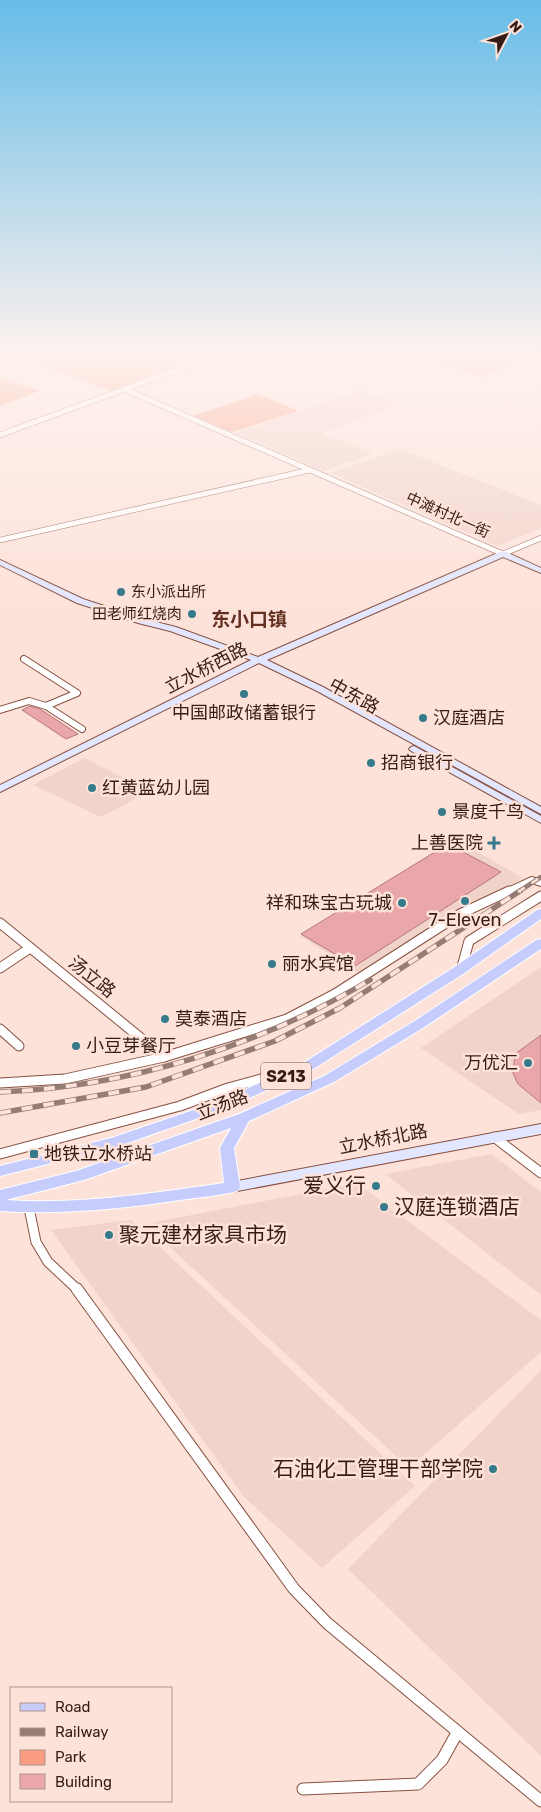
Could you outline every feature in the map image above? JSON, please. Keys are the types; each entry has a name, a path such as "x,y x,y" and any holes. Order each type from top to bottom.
{"main road":[{"name":"立汤路","path":"0,1171 124,1138 224,1104 310,1065 462,967 541,913"},
{"name":"立汤路","path":"0,1196 79,1176 244,1118 329,1079 390,1043 541,943"},
{"path":"0,1205 29,1208 120,1202 232,1186 227,1148 244,1118"}],"street":[{"name":"中滩村北一街","path":"244,442 541,571"},
{"path":"0,540 310,470"},
{"name":"立水桥西路","path":"0,789 255,661 541,538"},
{"name":"中东路","path":"0,562 71,597 141,622 173,628 320,688 541,811"},
{"path":"24,659 77,693 46,706"},
{"name":"中东路","path":"255,661 541,820"},
{"path":"0,710 24,700 39,701 82,729"},
{"path":"0,1083 65,1079 164,1057 287,1019 335,994 460,914 532,880 541,884"},
{"path":"462,967 469,940 541,896"},
{"name":"汤立路","path":"0,923 164,1057"},
{"path":"0,968 30,948"},
{"path":"0,1029 19,1046"},
{"name":"立汤路","path":"0,1154 180,1106 228,1088 310,1065"},
{"name":"立水桥北路","path":"232,1186 541,1129"},
{"path":"494,1137 541,1173"},
{"path":"29,1208 36,1242 48,1262 76,1288 96,1313 294,1589 327,1623 541,1801"},
{"path":"303,1789 418,1784 442,1760 457,1733"}],"shaded area":[{"path":"256,442 343,442 373,454 323,471"},
{"path":"400,449 541,505 541,528 497,546 331,473"},
{"name":"红黄蓝幼儿园","path":"84,758 150,791 101,817 33,785"},
{"name":"祥和珠宝古玩城","path":"455,839 523,878 360,974 300,936"},
{"name":"万优汇","path":"541,967 541,1110 519,1114 421,1048"},
{"path":"491,1154 541,1192 541,1295 385,1174"},
{"path":"357,1183 541,1320 541,1352 409,1468 145,1224"},
{"name":"聚元建材家具市场","path":"131,1220 415,1486 322,1568 244,1497 51,1230"},
{"name":"石油化工管理干部学院","path":"541,1370 541,1756 348,1569"}],"building":[{"path":"30,706 40,709 78,734 66,739 22,710"},
{"name":"祥和珠宝古玩城","path":"448,844 501,872 355,966 301,934"},
{"name":"万优汇","path":"541,1035 541,1103 518,1084 513,1073 515,1054"}],"railway":[{"path":"518,892 541,877"},
{"path":"0,1113 146,1087 275,1041 340,1008 520,891"},
{"path":"0,1092 97,1082 192,1059 284,1025 328,1004 370,980"}],"place":[{"name":"东小派出所","path":"121,592"},
{"name":"田老师红烧肉","path":"192,614"},
{"name":"中国邮政储蓄银行","path":"244,694"},
{"name":"汉庭酒店","path":"423,718"},
{"name":"招商银行","path":"371,763"},
{"name":"红黄蓝幼儿园","path":"92,788"},
{"name":"景度千鸟","path":"442,812"},
{"name":"上善医院","path":"494,843"},
{"name":"7-Eleven","path":"465,901"},
{"name":"祥和珠宝古玩城","path":"402,903"},
{"name":"丽水宾馆","path":"272,964"},
{"name":"莫泰酒店","path":"165,1019"},
{"name":"小豆芽餐厅","path":"76,1046"},
{"name":"万优汇","path":"528,1063"},
{"name":"地铁立水桥站","path":"34,1154"},
{"name":"爱义行","path":"376,1186"},
{"name":"汉庭连锁酒店","path":"384,1207"},
{"name":"聚元建材家具市场","path":"109,1235"},
{"name":"石油化工管理干部学院","path":"493,1469"}],"district":[{"name":"东小口镇","path":"249,619"}]}
